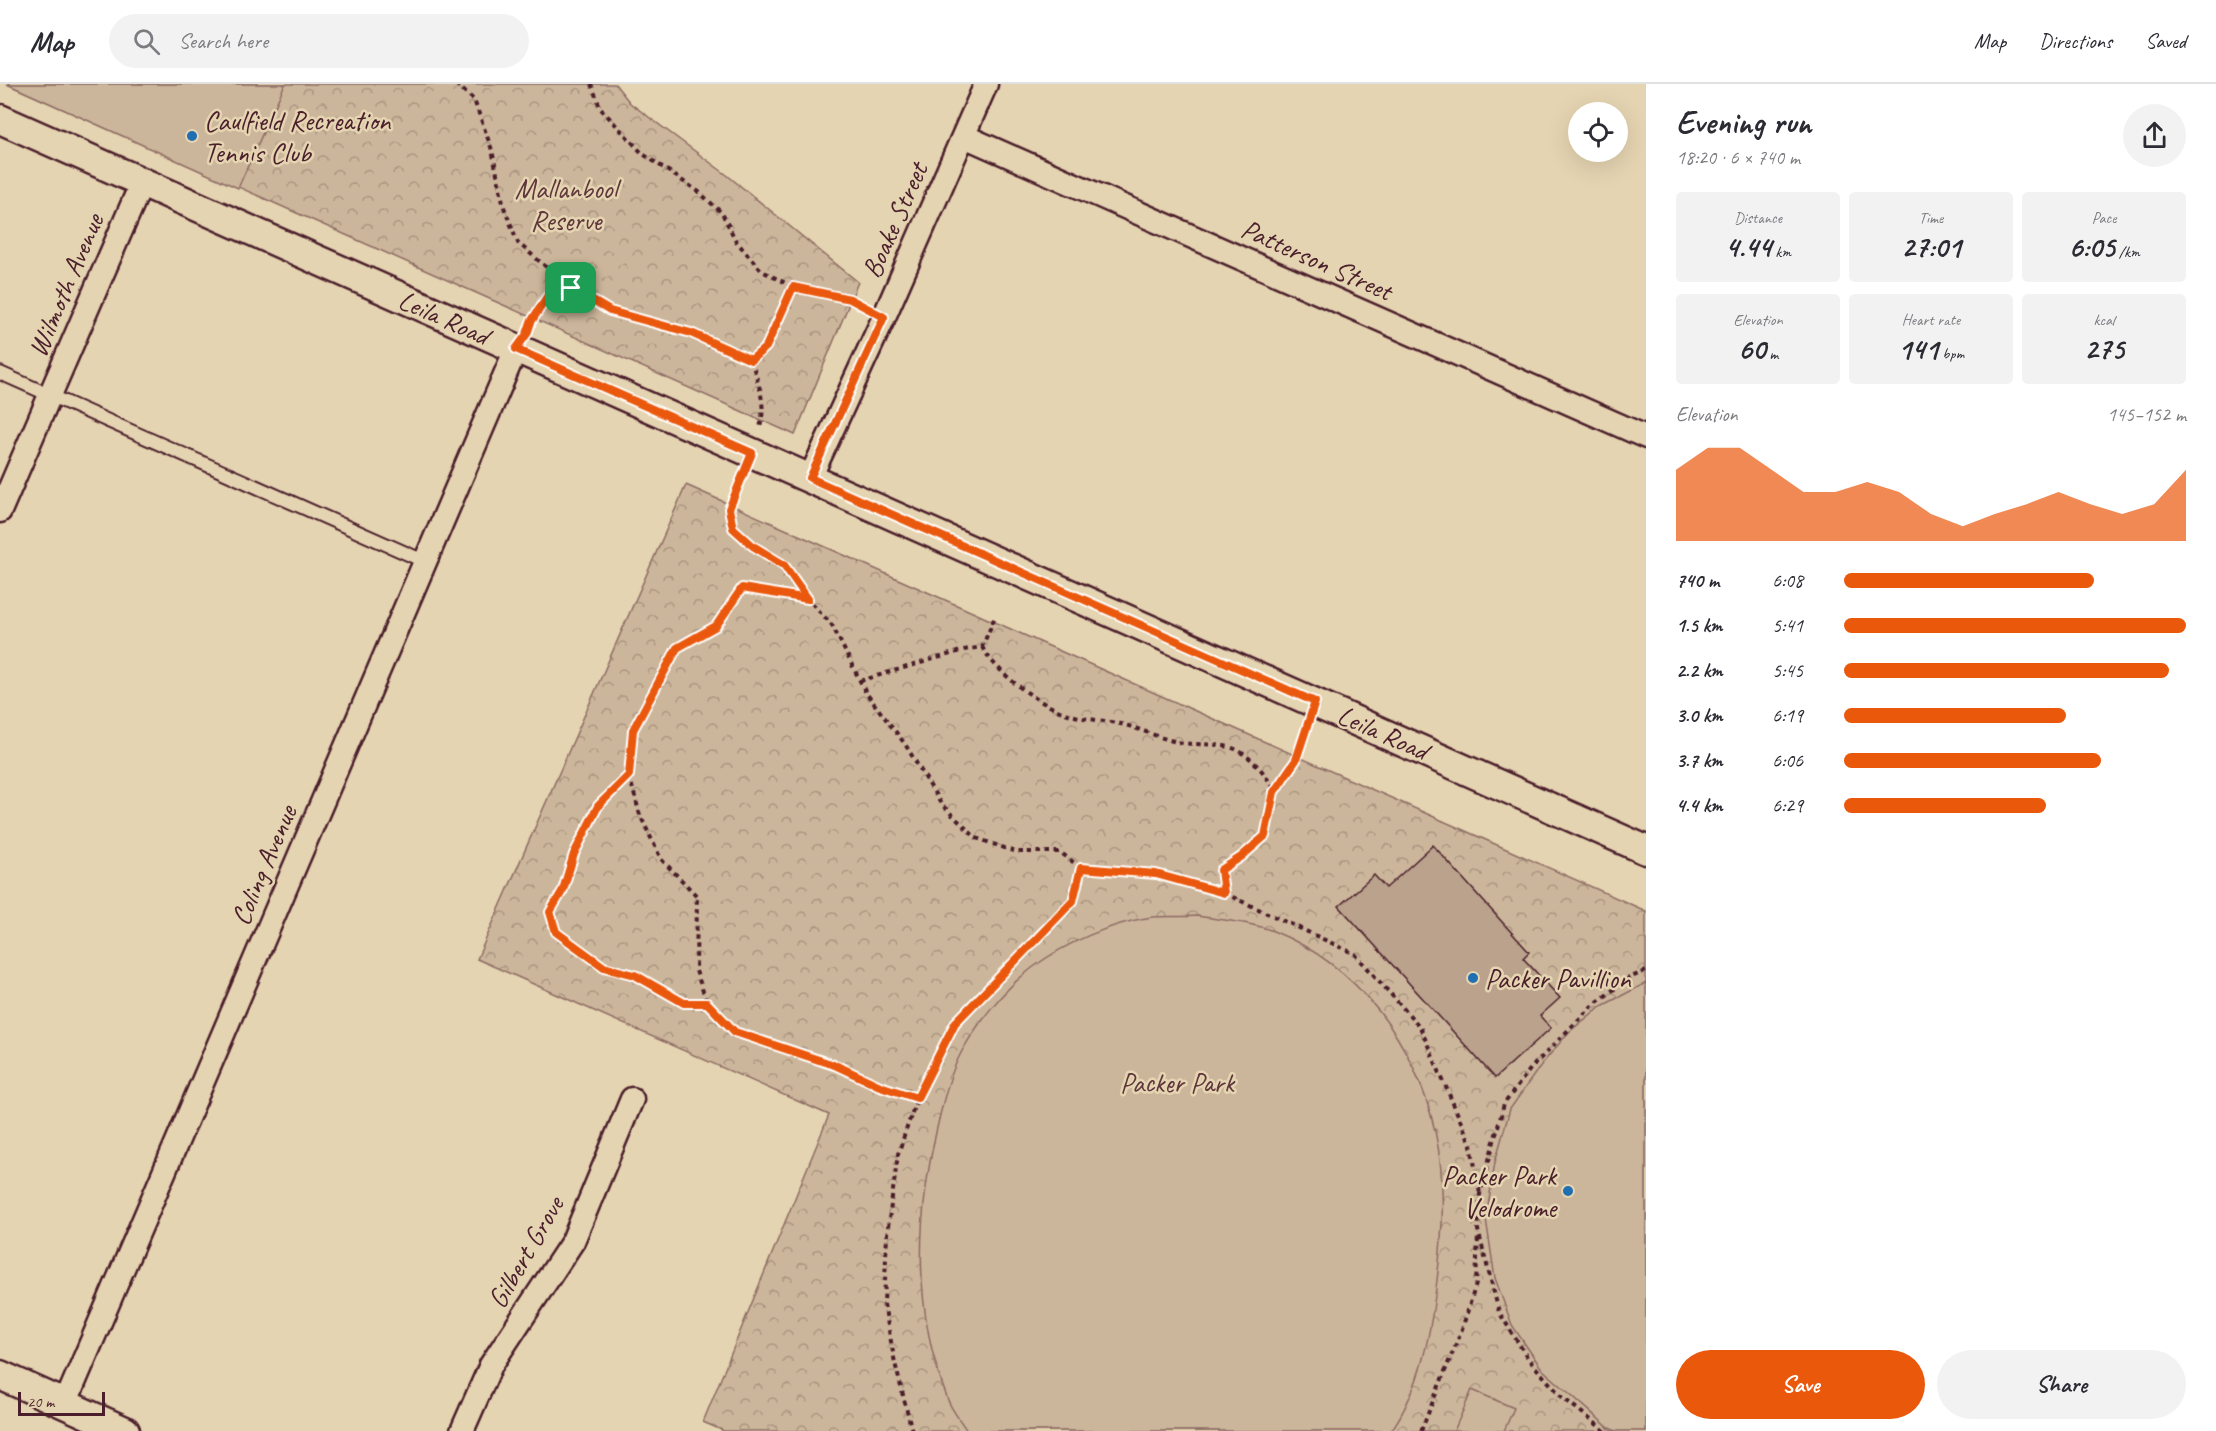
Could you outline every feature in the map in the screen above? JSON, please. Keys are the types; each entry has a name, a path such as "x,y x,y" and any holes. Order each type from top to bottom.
{"street":[{"name":"Boake Street","path":"810,478 884,317 986,84"},
{"name":"Leila Road","path":"0,119 1646,850"},
{"name":"Patterson Street","path":"964,136 1646,437"},
{"name":"Wilmoth Avenue","path":"0,511 142,182"},
{"name":"Coling Avenue","path":"65,1404 516,349"},
{"name":"Gilbert Grove","path":"462,1431 491,1365 573,1241 632,1099"},
{"path":"0,1375 125,1431"}],"lane":[{"path":"0,373 426,562"}],"path":[{"path":"456,84 474,100 492,150 504,207 518,243 571,288 610,311 691,333 751,360 761,390 764,414 752,453 729,509 733,528 753,546 784,565 808,599 832,625 866,693 905,744 941,804 976,838 1016,852 1060,852 1081,868 1156,874 1224,893 1355,954 1420,1028 1471,1145 1480,1194"},
{"path":"591,84 601,109 643,154 699,192 722,213 735,241 762,271 793,287 850,299 884,317"},
{"path":"516,349 559,278"},
{"path":"751,360 766,347 793,287"},
{"path":"808,599 742,588 716,626 677,648 633,730 629,775 640,815 661,859 697,896 696,971 707,1003 735,1032 837,1066 880,1086 917,1098"},
{"path":"982,648 995,617"},
{"path":"860,681 964,650 982,648"},
{"path":"982,648 998,669 1047,705 1077,717 1118,723 1178,742 1221,745 1235,749 1247,756 1258,768 1271,783 1274,792"},
{"path":"1224,893 1221,870 1241,857 1265,836 1274,792 1296,760 1315,702"},
{"path":"629,775 598,806 574,854 563,890 550,912 556,932 604,967 635,975 684,1003 707,1003"},
{"path":"912,1431 884,1304 887,1234 898,1154 917,1098 955,1023 1073,901 1081,868"},
{"path":"1421,1431 1462,1329 1476,1284 1480,1194 1504,1104 1531,1068 1592,1006 1629,978 1646,971"},
{"path":"1478,1230 1499,1312 1523,1351 1562,1397 1605,1431"}],"green space":[{"name":"Mallanbool Reserve","path":"7,84 615,84 630,103 727,175 858,282 795,435"},
{"name":"Caulfield Recreation Tennis Club","path":"7,84 285,84 238,188"},
{"name":"Packer Park","path":"686,485 1646,911 1646,1431 724,1431 703,1422 829,1115 477,959"},
{"path":"1197,916 1245,923 1273,931 1304,946 1331,964 1356,986 1378,1011 1397,1038 1413,1067 1426,1099 1435,1131 1441,1168 1442,1224 1432,1319 1423,1358 1410,1396 1391,1431 967,1431 950,1404 937,1367 924,1299 922,1265 922,1231 930,1162 944,1099 957,1060 976,1028 1002,996 1022,976 1059,950 1089,935 1136,920 1152,917"},
{"name":"Packer Park Velodrome","path":"1646,983 1646,1431 1616,1431 1609,1428 1542,1369 1512,1325 1495,1278 1486,1219 1495,1162 1510,1109 1541,1065 1569,1032 1600,1007"},
{"path":"1472,1390 1514,1408 1504,1431 1454,1431"}],"building":[{"name":"Packer Pavillion","path":"1433,845 1529,952 1523,958 1560,998 1540,1016 1551,1028 1495,1078 1339,906 1374,875 1386,888"}],"place":[{"name":"Caulfield Recreation Tennis Club","path":"192,136"},
{"name":"Packer Pavillion","path":"1473,978"},
{"name":"Packer Park Velodrome","path":"1568,1191"}],"route":[{"path":"559,278 571,288 610,311 691,333 751,360 766,347 793,287 850,299 884,317 810,478 1315,702 1296,760 1274,792 1265,836 1241,857 1221,870 1224,893 1156,874 1081,868 1073,901 955,1023 917,1098 880,1086 837,1066 735,1032 707,1003 684,1003 635,975 604,967 584,955 556,932 550,912 563,890 574,854 598,806 629,775 633,730 677,648 716,626 742,588 808,599 784,565 753,546 733,528 729,509 752,453 516,349 559,278"}]}
